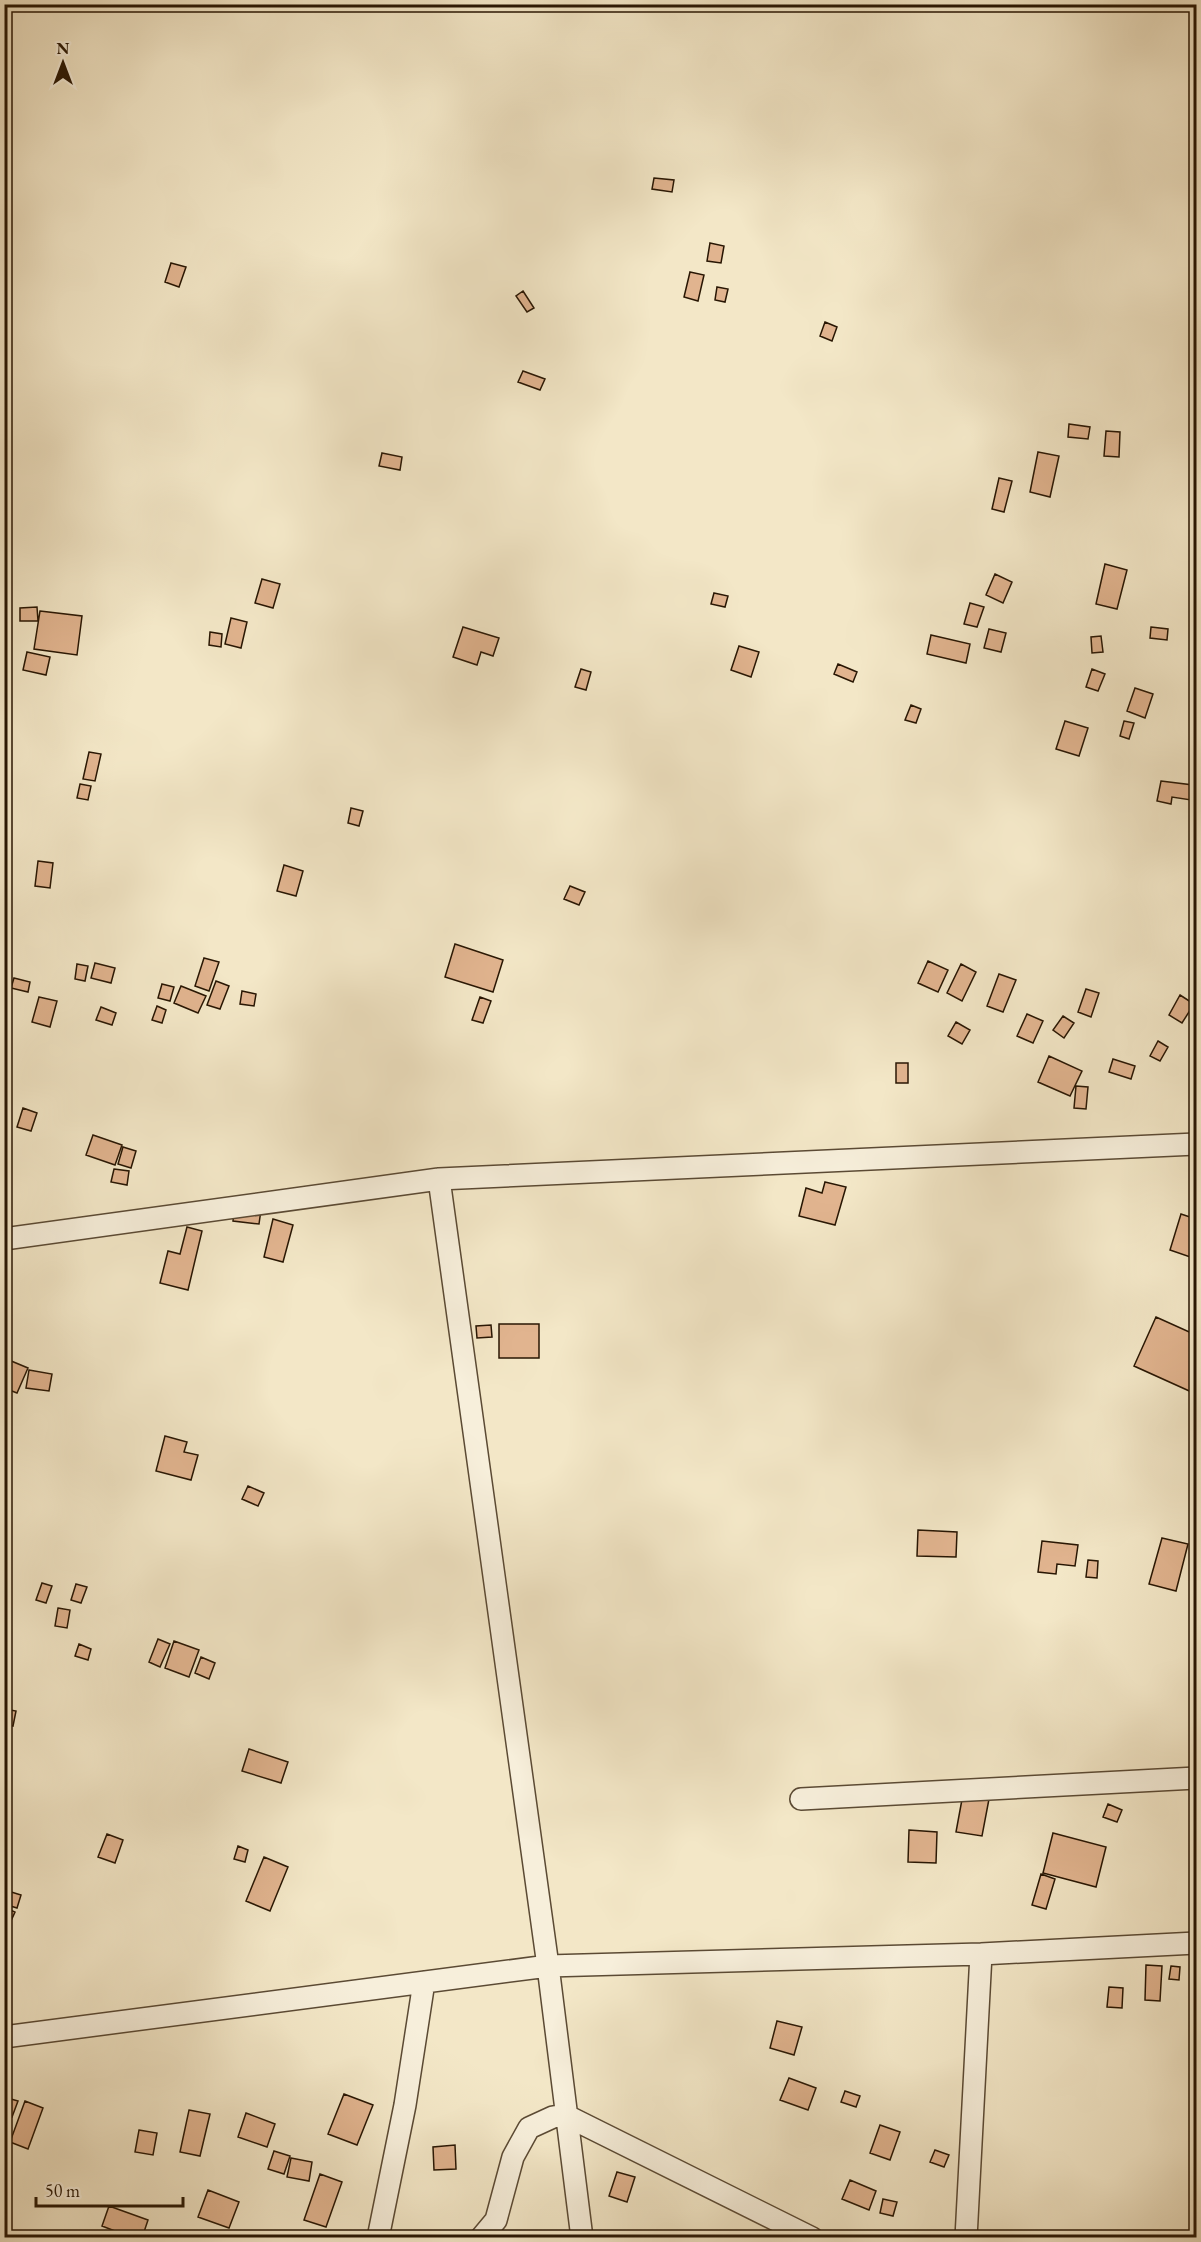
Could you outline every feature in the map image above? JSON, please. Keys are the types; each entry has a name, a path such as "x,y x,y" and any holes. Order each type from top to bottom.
{"street":[{"path":"4,1239 439,1179 1197,1144"},
{"path":"439,1179 548,1966 582,2238"},
{"path":"801,1799 1197,1778"},
{"path":"4,2037 548,1966 981,1954 1197,1943"},
{"path":"966,2238 981,1954"},
{"path":"378,2238 405,2105 424,1983"},
{"path":"481,2238 496,2220 513,2157 530,2128 553,2117 566,2115 812,2238"}],"building":[{"path":"654,178 674,180 672,192 652,189"},
{"path":"710,243 724,246 721,263 707,261"},
{"path":"171,263 186,267 179,287 165,282"},
{"path":"690,272 704,275 698,301 684,297"},
{"path":"717,287 728,289 725,302 715,300"},
{"path":"523,291 534,308 527,312 516,296"},
{"path":"825,322 837,327 832,341 820,336"},
{"path":"523,371 545,379 540,390 518,382"},
{"path":"1069,424 1090,427 1088,439 1068,437"},
{"path":"1106,431 1120,432 1119,457 1104,456"},
{"path":"1038,452 1059,456 1050,497 1030,492"},
{"path":"382,453 402,457 400,470 379,466"},
{"path":"999,478 1012,481 1004,512 992,509"},
{"path":"1105,564 1127,570 1117,609 1096,604"},
{"path":"995,574 1012,582 1003,603 986,595"},
{"path":"262,579 280,584 273,608 255,603"},
{"path":"714,593 728,596 725,607 711,604"},
{"path":"970,603 984,607 977,627 964,624"},
{"path":"37,607 38,621 20,621 20,608"},
{"path":"40,611 82,616 77,655 34,649"},
{"path":"231,618 247,622 241,648 225,644"},
{"path":"463,627 499,638 493,656 481,652 477,665 453,657"},
{"path":"1151,627 1168,629 1167,640 1150,638"},
{"path":"989,629 1006,633 1001,652 984,648"},
{"path":"210,632 222,634 221,647 209,645"},
{"path":"931,635 970,644 966,663 927,654"},
{"path":"1101,636 1103,652 1092,653 1091,637"},
{"path":"739,646 759,652 751,677 731,670"},
{"path":"27,652 50,657 46,675 23,670"},
{"path":"838,664 857,672 853,682 834,674"},
{"path":"581,669 591,672 586,690 575,687"},
{"path":"1092,669 1105,674 1098,691 1086,687"},
{"path":"1135,688 1153,694 1145,718 1127,711"},
{"path":"911,705 921,709 916,723 905,720"},
{"path":"1065,721 1088,728 1079,756 1056,749"},
{"path":"1124,721 1134,723 1129,739 1120,736"},
{"path":"89,752 101,754 95,781 83,779"},
{"path":"1161,781 1193,785 1191,800 1172,797 1171,804 1157,801"},
{"path":"80,784 91,786 88,800 77,798"},
{"path":"351,808 363,811 359,826 348,823"},
{"path":"38,861 53,863 50,888 35,886"},
{"path":"284,865 303,871 296,896 277,891"},
{"path":"570,886 585,892 579,905 564,899"},
{"path":"455,944 503,960 493,992 445,977"},
{"path":"204,958 219,962 209,991 195,986"},
{"path":"928,961 948,970 938,992 918,983"},
{"path":"95,963 115,968 111,983 91,978"},
{"path":"77,964 88,966 85,981 75,979"},
{"path":"961,964 976,972 962,1001 947,993"},
{"path":"999,974 1016,980 1003,1012 987,1006"},
{"path":"14,978 30,982 28,992 11,988"},
{"path":"216,981 229,986 220,1009 207,1005"},
{"path":"162,984 174,987 170,1001 158,998"},
{"path":"181,986 206,996 198,1013 174,1003"},
{"path":"1086,989 1099,993 1091,1017 1078,1012"},
{"path":"242,991 256,994 254,1006 240,1004"},
{"path":"1180,995 1194,1004 1182,1023 1169,1015"},
{"path":"39,997 57,1001 50,1027 32,1022"},
{"path":"480,997 491,1001 483,1023 472,1020"},
{"path":"157,1006 166,1010 162,1023 152,1020"},
{"path":"101,1007 116,1013 112,1025 96,1020"},
{"path":"1027,1014 1043,1021 1033,1043 1017,1036"},
{"path":"1063,1016 1074,1023 1064,1038 1053,1030"},
{"path":"956,1022 970,1030 962,1044 948,1036"},
{"path":"1158,1041 1168,1047 1160,1061 1150,1056"},
{"path":"1049,1056 1082,1071 1070,1096 1038,1082"},
{"path":"1113,1059 1135,1066 1131,1079 1109,1072"},
{"path":"896,1063 908,1063 908,1083 896,1083"},
{"path":"1076,1086 1088,1087 1086,1109 1074,1108"},
{"path":"23,1108 37,1113 31,1131 17,1127"},
{"path":"93,1135 122,1145 115,1165 86,1155"},
{"path":"123,1147 136,1151 131,1168 118,1164"},
{"path":"114,1169 129,1171 127,1185 111,1182"},
{"path":"825,1182 846,1187 835,1225 799,1216 806,1188 822,1193"},
{"path":"235,1200 262,1203 259,1224 233,1221"},
{"path":"1181,1214 1196,1219 1196,1259 1170,1250"},
{"path":"273,1219 293,1225 283,1262 264,1257"},
{"path":"187,1227 202,1231 188,1290 160,1283 168,1251 180,1254"},
{"path":"1156,1317 1196,1335 1196,1394 1134,1366"},
{"path":"499,1324 539,1324 539,1358 499,1358"},
{"path":"491,1325 492,1337 477,1338 476,1326"},
{"path":"4,1358 28,1368 17,1393 4,1388"},
{"path":"29,1370 52,1374 49,1391 26,1388"},
{"path":"165,1436 187,1442 184,1452 198,1455 191,1480 156,1471"},
{"path":"248,1486 264,1493 258,1506 242,1499"},
{"path":"918,1530 957,1532 956,1557 917,1556"},
{"path":"1162,1538 1188,1544 1176,1591 1149,1584"},
{"path":"1042,1541 1078,1545 1075,1566 1057,1564 1056,1574 1038,1572"},
{"path":"1088,1560 1098,1561 1097,1578 1086,1577"},
{"path":"42,1583 52,1586 46,1603 36,1600"},
{"path":"76,1584 87,1587 81,1603 71,1600"},
{"path":"58,1608 70,1610 67,1628 55,1626"},
{"path":"158,1639 170,1644 160,1667 149,1662"},
{"path":"174,1641 199,1650 189,1677 165,1668"},
{"path":"79,1644 91,1649 88,1660 75,1656"},
{"path":"201,1657 215,1663 209,1679 195,1673"},
{"path":"5,1709 16,1711 13,1726 4,1724"},
{"path":"249,1749 288,1762 281,1783 242,1771"},
{"path":"963,1794 989,1799 982,1836 956,1832"},
{"path":"1108,1804 1122,1810 1117,1822 1103,1817"},
{"path":"909,1830 937,1832 936,1863 908,1862"},
{"path":"1053,1833 1106,1847 1096,1887 1043,1873"},
{"path":"107,1834 123,1840 115,1863 98,1857"},
{"path":"238,1846 248,1850 245,1862 234,1859"},
{"path":"264,1857 288,1867 270,1911 246,1901"},
{"path":"1041,1874 1055,1879 1046,1909 1032,1905"},
{"path":"8,1891 21,1895 17,1908 4,1904"},
{"path":"4,1907 15,1912 4,1936"},
{"path":"1146,1965 1162,1966 1160,2001 1145,2000"},
{"path":"1171,1966 1180,1967 1179,1980 1169,1979"},
{"path":"1109,1987 1123,1988 1122,2008 1107,2007"},
{"path":"777,2021 802,2027 794,2055 770,2048"},
{"path":"789,2078 816,2088 808,2110 780,2100"},
{"path":"845,2091 860,2096 856,2107 841,2102"},
{"path":"344,2094 373,2105 357,2145 328,2134"},
{"path":"4,2097 18,2101 12,2117 4,2115"},
{"path":"25,2101 43,2108 28,2149 10,2142"},
{"path":"189,2110 210,2114 200,2156 180,2152"},
{"path":"246,2113 275,2124 267,2147 238,2137"},
{"path":"880,2125 900,2132 890,2160 870,2153"},
{"path":"139,2130 157,2133 153,2155 135,2152"},
{"path":"455,2145 456,2169 434,2170 433,2147"},
{"path":"935,2150 949,2155 944,2167 930,2162"},
{"path":"274,2151 290,2156 284,2174 268,2169"},
{"path":"291,2158 312,2162 309,2181 287,2177"},
{"path":"617,2172 635,2177 627,2202 609,2196"},
{"path":"320,2174 342,2182 326,2227 304,2220"},
{"path":"850,2180 876,2191 869,2210 842,2199"},
{"path":"208,2190 239,2202 229,2228 198,2217"},
{"path":"883,2199 897,2202 893,2216 880,2213"},
{"path":"109,2206 148,2220 142,2238 133,2238 102,2226"}]}
